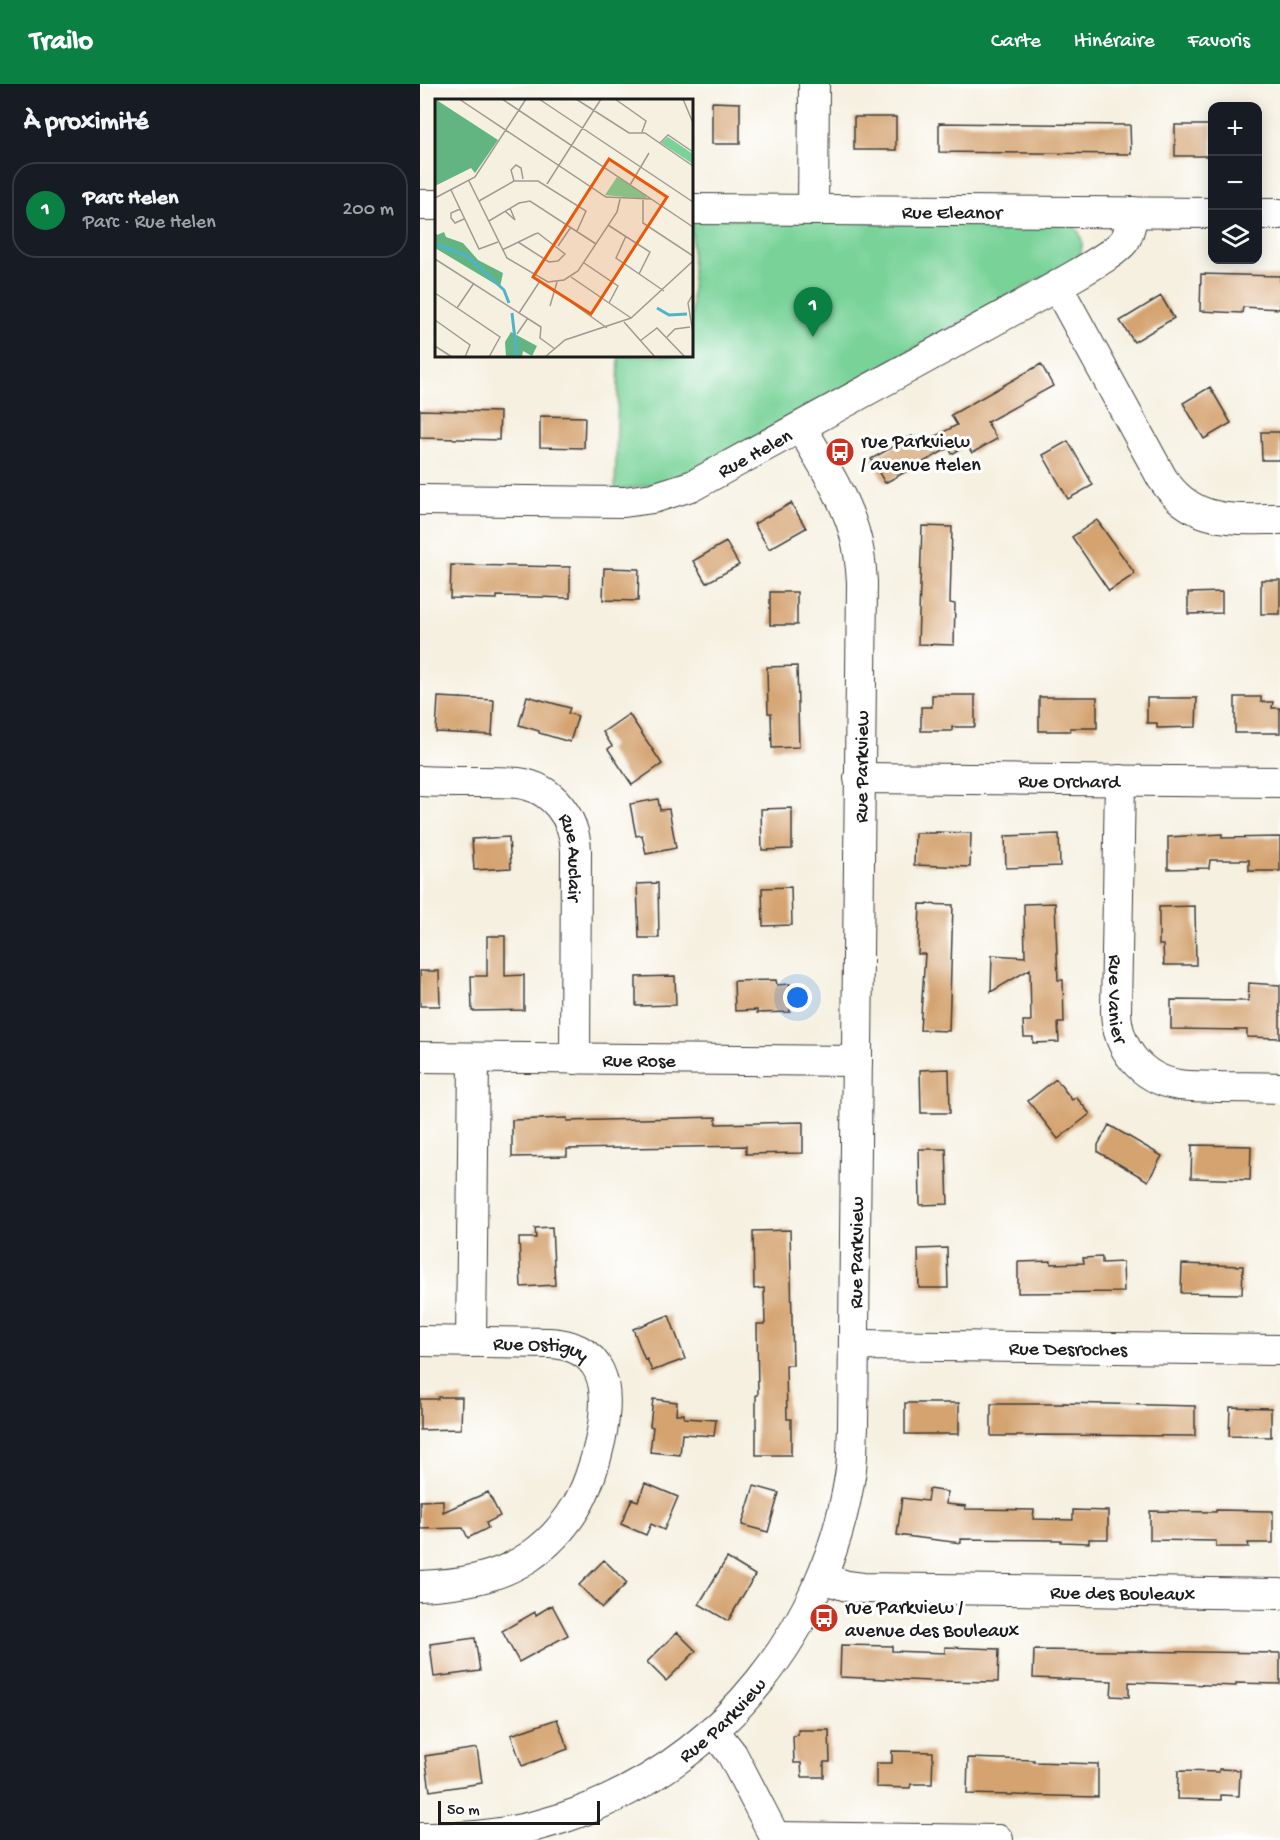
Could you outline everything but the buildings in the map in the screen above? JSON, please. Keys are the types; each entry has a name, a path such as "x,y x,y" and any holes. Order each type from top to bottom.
{"street":[{"path":"813,210 814,84"},
{"name":"Rue Eleanor","path":"693,208 1208,213"},
{"name":"Rue Helen","path":"420,500 609,502 652,498 694,485 1057,286 1120,245 1127,235 1133,212"},
{"path":"1262,214 1280,214"},
{"path":"1057,286 1162,478 1173,493 1194,510 1211,516 1229,519 1280,519"},
{"name":"Rue Parkview","path":"420,1838 525,1834 613,1798 670,1764 713,1730 747,1695 775,1661 799,1624 822,1578 837,1533 850,1476 853,1426 862,597 860,555 854,530 845,507 801,427"},
{"name":"Rue Orchard","path":"859,778 1280,782"},
{"name":"Rue Vanier","path":"1120,780 1116,1011 1118,1030 1125,1048 1143,1070 1168,1083 1187,1086 1280,1088"},
{"name":"Rue Auclair","path":"420,782 500,782 527,785 550,797 568,817 574,833 576,851 575,1059"},
{"name":"Rue Rose","path":"420,1057 857,1061"},
{"name":"Rue Ostiguy","path":"471,1342 474,1058"},
{"name":"Rue Ostiguy","path":"420,1341 556,1343 571,1346 585,1354 600,1372 604,1387 603,1416 597,1456 589,1483 576,1508 559,1530 539,1550 515,1565 490,1576 462,1583 420,1586"},
{"name":"Rue Desroches","path":"855,1345 1280,1350"},
{"name":"Rue des Bouleaux","path":"822,1578 862,1588 1280,1594"},
{"path":"713,1730 732,1754 775,1838 998,1840"}],"green space":[{"path":"693,218 1072,224 1080,235 1082,248 1079,257 707,464 665,482 615,491 619,357 693,357"}],"place":[{"name":"Parc Helen","path":"813,337"},
{"name":"rue Parkview / avenue Helen","path":"840,452"},
{"name":"rue Parkview / avenue des Bouleaux","path":"824,1618"}]}
